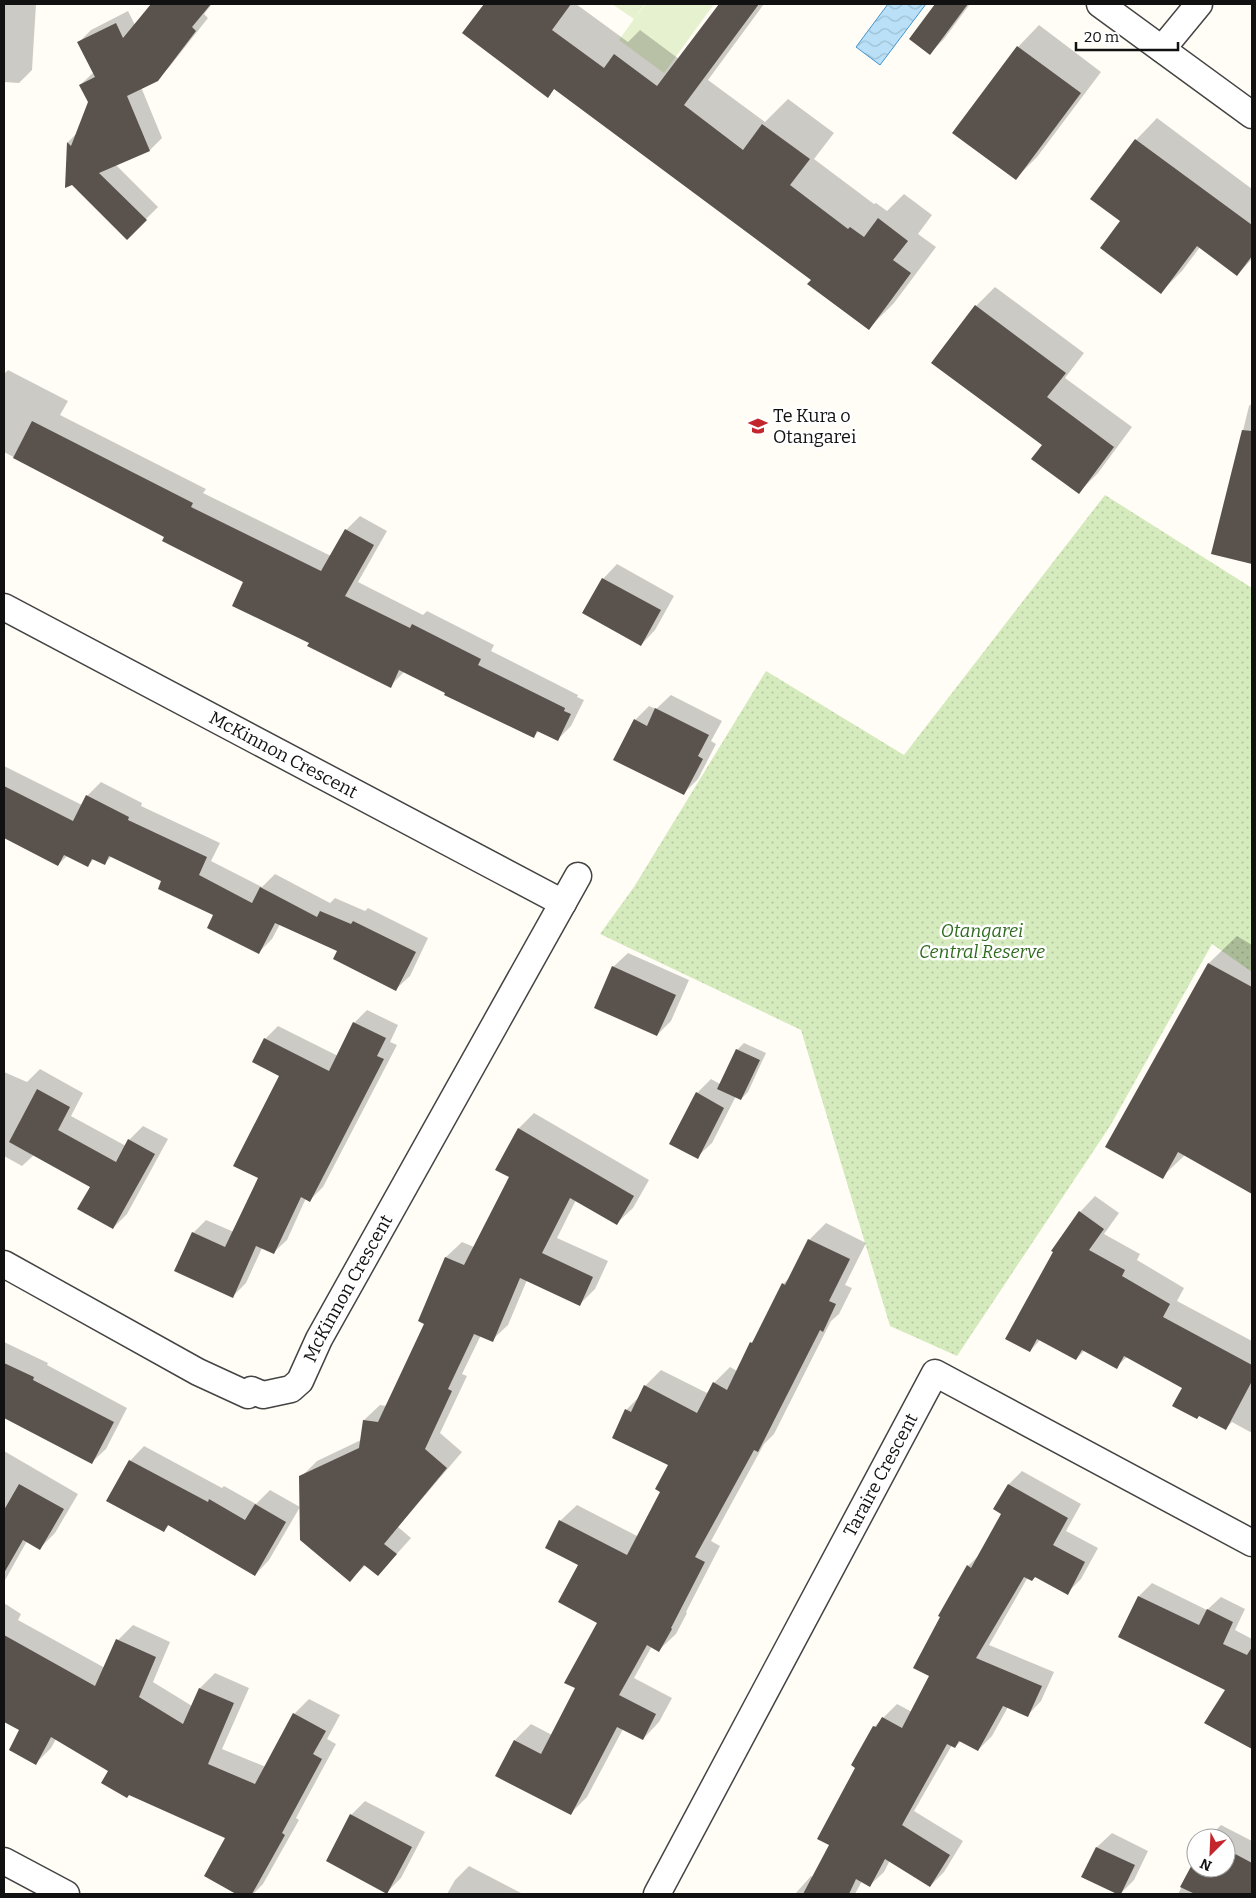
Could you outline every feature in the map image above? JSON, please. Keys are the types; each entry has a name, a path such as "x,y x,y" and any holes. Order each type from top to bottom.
{"street":[{"path":"1100,4 1252,115"},
{"path":"1162,50 1199,4"},
{"name":"McKinnon Crescent","path":"4,607 563,903"},
{"name":"McKinnon Crescent","path":"4,1264 198,1372 248,1395 251,1390 264,1395 292,1389 300,1381 319,1339 578,876"},
{"name":"Taraire Crescent","path":"657,1894 935,1373 1252,1543"},
{"path":"4,1861 66,1894"}],"green space":[{"path":"612,4 645,4 634,19"},
{"path":"646,4 714,4 664,73 619,40"},
{"name":"Otangarei Central Reserve","path":"1105,495 1252,588 1252,972 1212,944 1110,1126 957,1356 890,1326 801,1030 600,934 634,887 766,671 904,755"}],"water":[{"path":"888,4 926,4 880,65 856,47"}],"building":[{"path":"151,4 211,4 192,27 196,31 158,81 127,96 150,151 99,173 147,220 127,240 72,185 65,188 67,142 71,146 88,102 79,85 95,77 77,42 116,23 123,38"},
{"path":"484,4 571,4 552,30 604,68 614,54 657,86 719,4 759,4 684,105 743,150 762,124 810,159 790,185 848,229 850,227 864,237 878,218 908,241 893,260 911,273 869,330 807,284 811,280 554,89 548,98 462,33"},
{"path":"935,4 968,4 930,55 909,39"},
{"path":"1017,46 1081,93 1016,180 952,133"},
{"path":"1135,139 1252,225 1252,256 1237,276 1197,246 1161,294 1100,248 1120,221 1090,199"},
{"path":"975,305 1066,373 1047,397 1114,447 1079,494 1031,459 1042,445 931,363"},
{"path":"32,421 193,503 191,507 321,571 345,529 374,545 345,596 410,628 412,624 481,659 478,665 565,708 564,711 571,714 558,741 537,731 534,738 444,695 445,693 399,670 391,688 307,646 309,643 232,606 243,582 162,541 164,537 13,458"},
{"path":"1242,430 1252,431 1252,564 1211,554"},
{"path":"602,578 661,610 641,646 582,613"},
{"path":"655,708 709,735 698,756 703,759 684,795 613,760 634,719 647,726"},
{"path":"4,786 73,821 86,795 129,817 128,820 207,857 199,875 252,903 260,887 317,917 320,911 351,924 353,921 416,952 396,991 333,959 337,951 275,923 259,954 207,928 213,915 158,889 161,881 109,856 105,865 92,859 88,867 64,855 58,866 4,838"},
{"path":"1208,963 1252,987 1252,1194 1178,1152 1163,1179 1105,1147"},
{"path":"612,966 676,995 657,1036 594,1008"},
{"path":"353,1022 386,1038 377,1056 384,1059 310,1202 301,1197 274,1254 256,1246 233,1298 174,1271 192,1232 225,1247 258,1178 233,1166 279,1076 252,1062 264,1038 329,1071"},
{"path":"736,1049 760,1060 741,1100 717,1089"},
{"path":"37,1089 70,1107 58,1130 116,1162 128,1139 155,1154 113,1229 77,1209 90,1187 9,1142"},
{"path":"696,1092 724,1108 698,1159 669,1144"},
{"path":"518,1128 634,1196 617,1225 570,1198 542,1253 593,1277 580,1306 520,1278 493,1342 474,1334 448,1389 452,1391 425,1449 447,1468 384,1544 397,1554 378,1576 364,1565 350,1582 300,1540 299,1476 359,1448 363,1420 378,1422 424,1324 418,1321 445,1257 464,1265 509,1177 495,1170"},
{"path":"1079,1211 1104,1229 1089,1250 1125,1270 1122,1276 1170,1304 1163,1317 1252,1365 1252,1381 1226,1430 1199,1416 1197,1419 1172,1406 1182,1388 1124,1356 1117,1369 1082,1350 1076,1360 1037,1339 1030,1352 1005,1339 1053,1252 1051,1251"},
{"path":"808,1239 850,1259 829,1301 836,1304 823,1332 820,1330 758,1452 754,1450 695,1557 705,1562 672,1629 659,1652 647,1645 619,1695 656,1714 643,1740 617,1727 571,1815 495,1776 514,1740 541,1754 575,1688 564,1683 597,1623 558,1602 578,1565 545,1548 559,1520 627,1555 660,1492 655,1489 668,1465 612,1438 625,1409 631,1412 644,1385 697,1413 713,1382 727,1390 750,1342 752,1343 782,1283 785,1285"},
{"path":"4,1363 34,1377 33,1380 114,1422 92,1464 4,1418"},
{"path":"129,1460 208,1502 209,1499 245,1520 255,1504 286,1522 255,1576 168,1525 164,1532 106,1501"},
{"path":"19,1484 64,1509 40,1550 23,1540 4,1573 4,1510"},
{"path":"1008,1484 1068,1518 1053,1545 1085,1562 1068,1595 1035,1577 1032,1581 1024,1577 976,1658 1042,1686 1028,1717 1003,1706 978,1751 959,1741 955,1748 947,1744 902,1825 950,1855 930,1887 885,1859 870,1887 856,1879 849,1894 803,1894 829,1845 817,1839 855,1768 851,1765 873,1726 876,1727 882,1717 902,1728 929,1676 913,1668 940,1617 938,1616 967,1565 971,1568 1001,1514 993,1509"},
{"path":"1138,1596 1199,1625 1207,1609 1233,1622 1223,1644 1247,1655 1252,1647 1252,1749 1204,1723 1225,1690 1118,1637"},
{"path":"4,1635 95,1686 116,1639 156,1657 139,1697 183,1724 199,1688 234,1703 208,1764 255,1784 293,1713 326,1731 313,1754 322,1759 282,1833 285,1835 252,1894 236,1894 204,1876 225,1838 129,1795 127,1798 101,1783 108,1771 51,1737 36,1765 9,1750 19,1730 4,1722"},
{"path":"350,1814 412,1847 387,1894 326,1861"},
{"path":"1096,1847 1135,1865 1121,1894 1117,1894 1081,1877"},
{"path":"1236,1854 1252,1863 1252,1894 1195,1894 1180,1887 1186,1876 1186,1878 1236,1878"}],"place":[{"name":"Te Kura o Otangarei","path":"758,426"}]}
